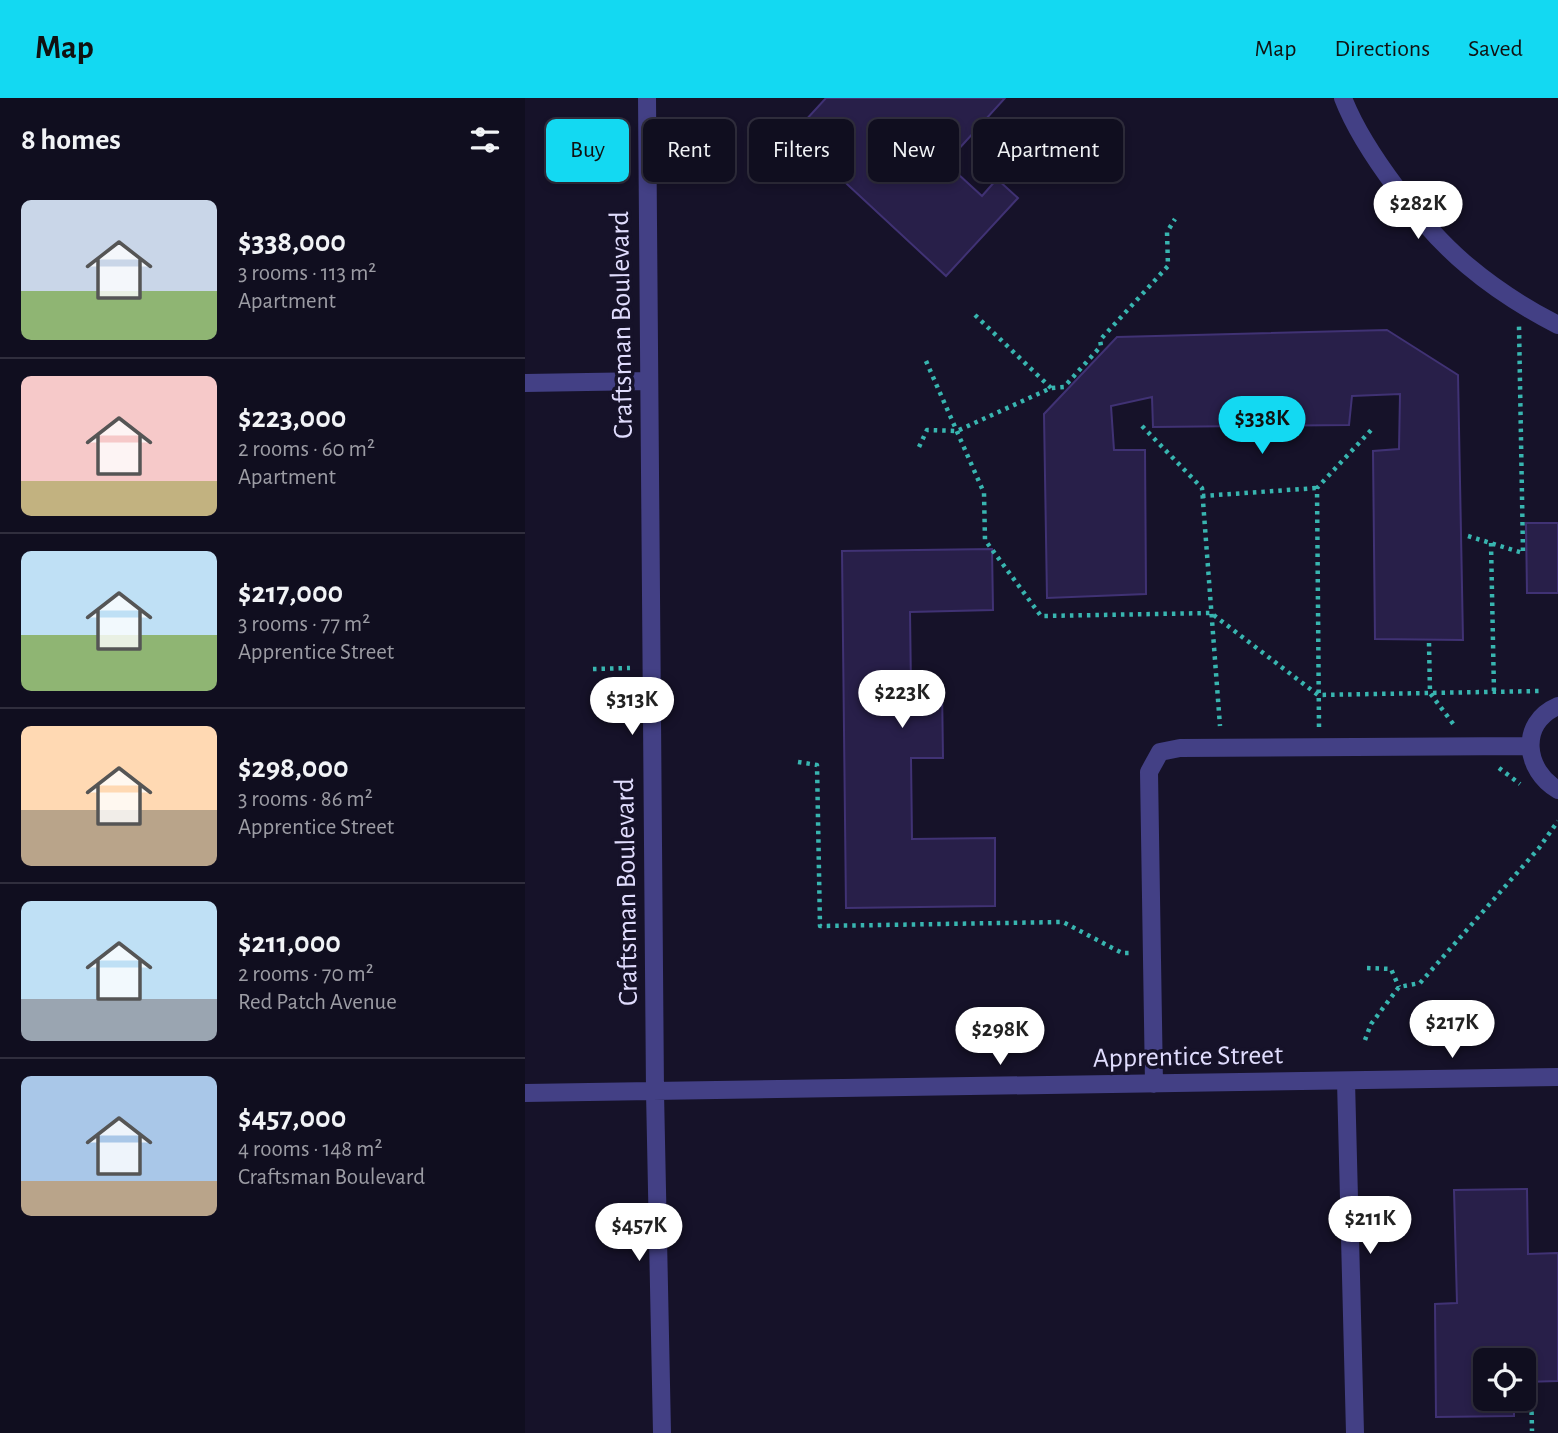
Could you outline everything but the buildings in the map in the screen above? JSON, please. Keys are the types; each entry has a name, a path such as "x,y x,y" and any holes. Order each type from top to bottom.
{"street":[{"name":"Craftsman Boulevard","path":"647,98 655,1092 662,1433"},
{"path":"1343,98 1352,121 1403,197 1467,266 1558,325"},
{"path":"525,383 649,381"},
{"path":"1558,706 1540,719 1529,746 1532,764 1542,780 1558,790"},
{"path":"1154,1084 1149,772 1160,752 1179,748 1222,747 1529,746"},
{"name":"Apprentice Street","path":"525,1093 1558,1077"},
{"path":"1346,1081 1355,1433"}],"path":[{"path":"919,447 927,430 957,431 1051,388 1064,387 1101,346 1100,340 1168,266 1167,232 1175,219"},
{"path":"1468,536 1523,554 1519,301"},
{"path":"975,315 1051,388"},
{"path":"926,361 984,493 985,540 1041,616 1211,613 1318,695 1545,691"},
{"path":"1142,426 1202,488 1222,747"},
{"path":"1202,496 1317,488 1373,428"},
{"path":"1317,488 1319,747"},
{"path":"1491,543 1495,692"},
{"path":"1429,643 1430,693 1458,730 1465,747 1483,755 1526,789"},
{"path":"593,669 651,668"},
{"path":"798,762 817,765 820,926 1063,922 1122,953 1153,952"},
{"path":"1365,1040 1371,1024 1399,987 1420,983 1539,848 1558,821"},
{"path":"1367,968 1391,969 1399,987"},
{"path":"1532,1411 1532,1431"}]}
